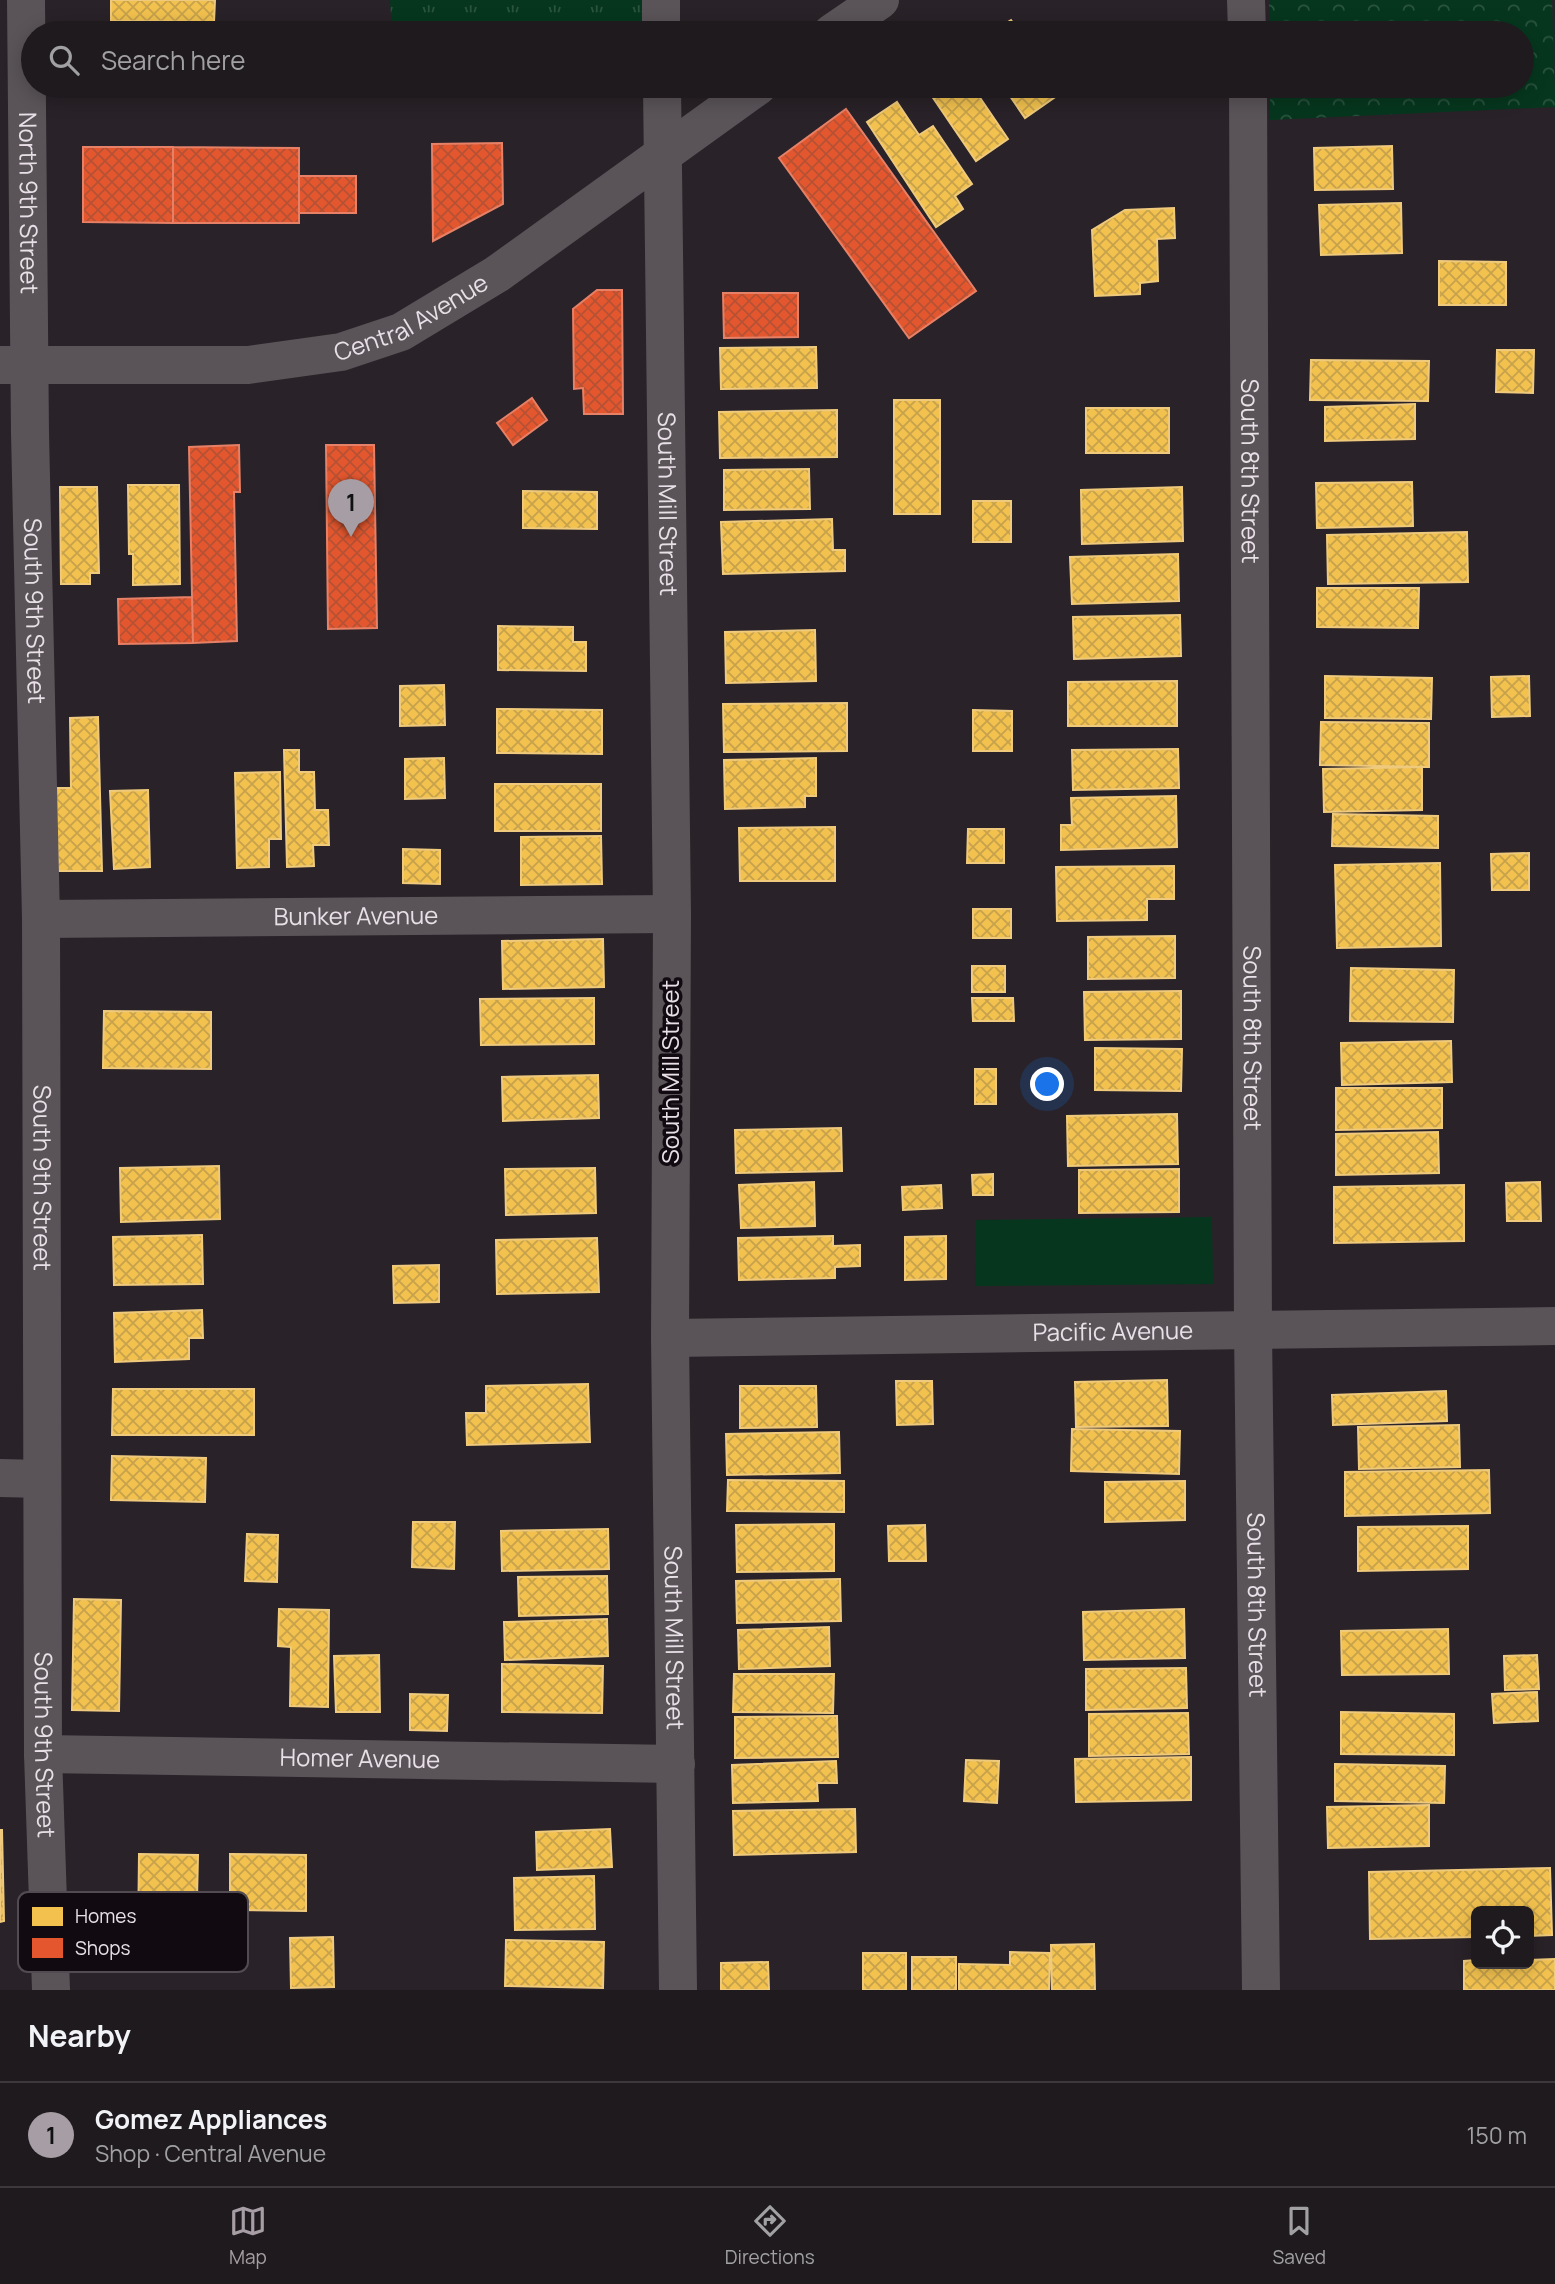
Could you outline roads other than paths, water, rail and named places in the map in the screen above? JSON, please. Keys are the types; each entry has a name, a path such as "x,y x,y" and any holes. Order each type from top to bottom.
{"street":[{"name":"North 9th Street","path":"25,21 26,0"},
{"path":"661,0 661,21"},
{"path":"849,21 880,0"},
{"path":"1246,0 1247,21"},
{"name":"North 9th Street","path":"15,365 23,98"},
{"name":"South Mill Street","path":"662,98 671,914 670,1338 678,1990"},
{"name":"Central Avenue","path":"15,365 248,365 341,352 401,332 496,274 741,98"},
{"name":"South 8th Street","path":"1248,98 1253,1330 1261,1990"},
{"name":"South 9th Street","path":"15,365 41,919 41,1479 43,1754 48,1892"},
{"name":"Bunker Avenue","path":"41,919 671,914"},
{"name":"Pacific Avenue","path":"670,1338 1555,1326"},
{"path":"0,1478 41,1479"},
{"name":"Homer Avenue","path":"43,1754 676,1764"},
{"name":"South 9th Street","path":"50,1972 51,1990"}],"place":[{"name":"Gomez Appliances","path":"351,537"}]}
